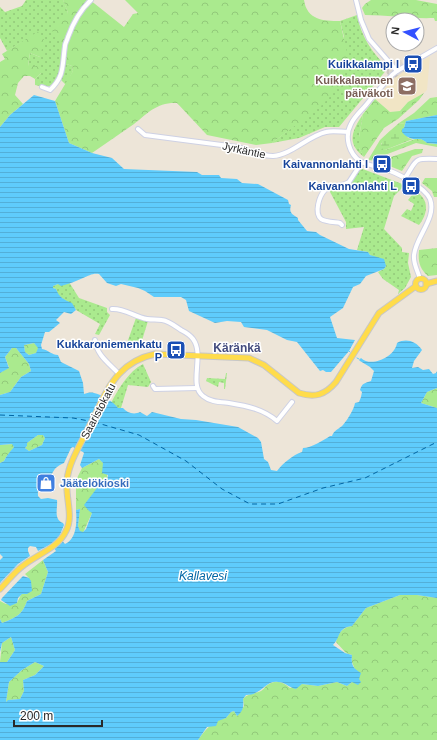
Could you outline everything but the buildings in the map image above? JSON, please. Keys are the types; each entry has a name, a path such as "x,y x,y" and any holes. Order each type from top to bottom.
{"main road":[{"path":"426,284 425,281 420,279 416,282 418,289 423,289 426,284 437,282"},
{"name":"Saaristokatu","path":"0,589 24,565 63,538 69,521 66,482 71,463 109,386 119,374 134,362 146,356 155,354 249,358 264,364 299,393 306,395 322,394 329,390 336,382 380,313 416,286"}],"street":[{"path":"42,88 50,90 57,82 62,70 65,47 70,30 79,12 91,0"},
{"path":"356,0 361,20 369,39 397,70"},
{"path":"420,279 415,266 414,255 417,244 430,218 432,204 430,199 424,190 405,178 385,169 362,162 352,153 349,147 348,132 351,123 356,116 397,70 437,48"},
{"name":"Jyrkäntie","path":"138,129 145,135 236,147 273,156 286,152 327,131 348,132"},
{"path":"405,178 415,161 421,158 437,159"},
{"path":"342,225 340,223 323,220 319,217 317,210 319,203 325,191 349,182 362,162"},
{"path":"112,309 141,318 161,319 168,321 190,335 194,340 197,349 196,388 204,397 210,400 252,407 269,414 276,421 292,402"},
{"path":"95,340 96,347 100,355 119,374"},
{"path":"153,386 155,389 196,388"}],"shaded area":[{"name":"Kuikkalammen päiväkoti","path":"430,56 427,90 424,93 408,102 400,111 390,112 375,99 397,75"},
{"path":"401,60 406,70 392,80 385,71 395,61 397,64"}],"green space":[{"path":"26,0 63,0 64,2 68,13 61,44 61,62 72,66 73,71 66,85 58,77 53,84 48,87 35,85 35,79 41,73 28,66 30,53 40,57 39,32 7,51 0,38 0,7 5,12 22,6"},
{"path":"63,0 90,0 124,27 133,14 138,13 125,0 304,0 308,12 317,18 328,21 340,21 349,62 338,88 322,105 272,143 256,145 207,135 177,103 170,103 158,106 148,112 134,124 92,153 69,143 55,101 73,71 72,66 61,62 61,44 51,29 68,13"},
{"path":"371,0 416,0 437,4 437,21 435,21 434,18 425,18 425,12 385,12 385,16 365,15 362,8"},
{"path":"357,15 361,30 368,44 388,68 339,127 325,127 299,138 272,143 295,125 344,37 340,21"},
{"path":"39,31 44,40 40,57 30,53 28,66 37,66 41,69 41,73 35,79 30,76 24,76 18,83 15,95 23,104 10,115 0,127 0,62 5,59 2,54"},
{"path":"424,93 419,100 398,119 384,128 364,157 359,148 359,137 363,114 375,99 390,112 400,111 408,102"},
{"path":"437,97 437,115 406,121 405,124 399,123 414,113 430,98"},
{"path":"363,114 359,137 359,148 364,157 358,152 353,142 354,131"},
{"path":"399,123 405,124 404,128 408,138 413,139 385,150 381,148 381,144 385,137"},
{"path":"392,129 381,144 385,150 418,138 427,143 437,144 437,147 416,143 385,155 380,161 368,160 380,140"},
{"path":"415,149 423,149 422,153 412,156 402,171 382,163 385,159"},
{"path":"360,168 405,185 394,196 384,229 402,248 402,252 409,253 408,263 411,277 405,288 398,294 399,290 383,279 378,272 386,266 368,252 357,250 364,227 346,229 346,222 329,190 347,185"},
{"path":"425,178 437,178 437,197 434,197 432,191 422,183"},
{"path":"415,191 423,198 426,207 426,212 419,225 401,216 407,209 411,211 414,204 408,200"},
{"path":"437,248 437,275 428,276 420,264 419,250"},
{"path":"69,282 79,298 107,308 107,312 110,315 99,335 95,334 100,324 76,310 58,295 56,289 53,288 53,286 58,284 67,284"},
{"path":"136,318 148,321 139,350 127,343"},
{"path":"34,343 39,348 36,353 29,355 25,352 24,345"},
{"path":"12,348 16,348 29,364 31,371 21,377 10,392 0,395 0,373 9,367 5,357"},
{"path":"143,364 151,382 148,387 128,385 121,408 118,408 111,403 114,397 128,376"},
{"path":"226,373 225,389 224,383 219,382 218,387 206,381 207,378 225,379"},
{"path":"437,388 437,408 421,403 427,392"},
{"path":"38,435 43,435 45,438 42,445 29,451 25,448 27,443"},
{"path":"13,444 13,449 4,461 0,463 0,445"},
{"path":"99,459 106,469 107,481 97,488 92,513 83,533 80,532 78,526 80,509 76,510 76,480 82,468"},
{"path":"43,560 48,572 41,594 27,601 21,613 2,623 0,619 0,601 6,604 17,603 29,578 25,574"},
{"path":"400,595 417,595 437,598 437,740 198,740 210,726 221,719 226,718 231,712 234,711 237,716 244,706 243,699 245,697 263,690 272,682 281,682 290,688 302,684 318,686 337,682 347,686 352,682 359,680 352,662 352,655 346,653 336,642 338,636 341,631 352,626 366,608"},
{"path":"11,637 15,650 7,662 0,662 2,643"},
{"path":"35,662 44,666 35,675 23,680 24,691 20,699 9,700 6,702 9,682 22,670"}],"water":[{"name":"Kallavesi","path":"34,95 55,101 69,143 92,153 112,158 124,169 197,172 202,175 219,175 221,178 237,179 242,183 258,184 288,200 289,204 291,205 291,213 298,218 307,231 316,232 349,249 368,252 370,255 384,259 386,266 384,269 366,276 360,284 353,287 343,308 330,317 337,338 355,340 349,351 331,372 326,372 323,370 320,371 297,342 287,340 267,330 244,327 241,322 227,321 215,323 189,311 186,300 181,297 154,297 138,288 121,284 116,286 107,283 99,274 92,274 61,286 58,284 53,286 62,298 72,303 76,310 71,314 64,312 56,320 60,323 49,332 45,332 41,345 42,349 58,355 61,362 79,371 83,383 84,394 92,393 100,395 118,408 123,408 131,413 140,412 147,416 152,412 181,419 238,427 258,438 261,442 264,459 268,462 271,470 277,471 288,460 302,452 303,448 321,442 332,436 335,431 345,423 355,403 359,402 362,392 360,390 362,386 371,381 374,371 359,360 361,358 365,361 371,362 382,360 392,353 397,343 400,341 411,341 420,347 422,350 414,361 412,368 418,367 423,370 429,369 433,374 437,371 437,388 427,392 421,403 437,408 437,598 417,595 400,595 366,608 352,626 347,627 342,631 333,645 345,653 352,655 353,666 361,673 359,679 361,682 358,685 352,682 347,686 337,682 318,686 302,684 296,689 280,682 270,683 256,693 246,695 243,699 243,709 237,716 234,711 231,712 226,718 218,721 216,726 207,727 198,740 0,740 0,662 7,662 15,650 11,637 2,643 0,652 0,619 2,623 15,617 21,613 27,601 41,594 48,572 43,560 56,551 51,544 38,551 36,547 30,546 28,551 30,556 18,564 0,583 0,560 3,557 0,554 0,463 4,461 14,447 12,444 0,445 0,395 10,392 21,377 31,371 29,364 16,348 12,348 5,357 9,368 0,373 0,127 10,115","holes":["34,343 38,348 36,353 29,355 25,352 24,345","38,435 43,435 45,438 42,445 29,451 25,448 27,443","73,447 84,453 80,465 82,468 99,459 103,463 102,473 108,475 107,481 97,488 84,505 92,513 86,529 83,532 80,531 78,526 80,509 76,510 74,534 69,542 65,544 59,537 64,525 57,516 57,500 48,498 41,499 38,496 38,492 39,486 57,467 64,463 71,448","35,662 44,666 35,675 23,680 24,691 20,699 8,700 6,702 9,682 22,670"]},
{"path":"437,115 437,144 410,138 402,132 406,121"},
{"path":"23,576 29,578 31,581 32,591 27,594 22,594 18,598 17,603 10,606 1,600"}],"ferry route":[{"path":"0,415 73,418 89,421"},
{"path":"94,422 139,435 186,461 222,489 250,504 278,504 323,488 365,478 437,442"}],"place":[{"name":"Kuikkalampi I","path":"413,64"},
{"name":"Kuikkalammen päiväkoti","path":"407,86"},
{"name":"Kaivannonlahti I","path":"382,164"},
{"name":"Kaivannonlahti L","path":"411,186"},
{"name":"Kukkaroniemenkatu P","path":"176,350"},
{"name":"Jäätelökioski","path":"46,483"}],"district":[{"name":"Käränkä","path":"237,348"}]}
